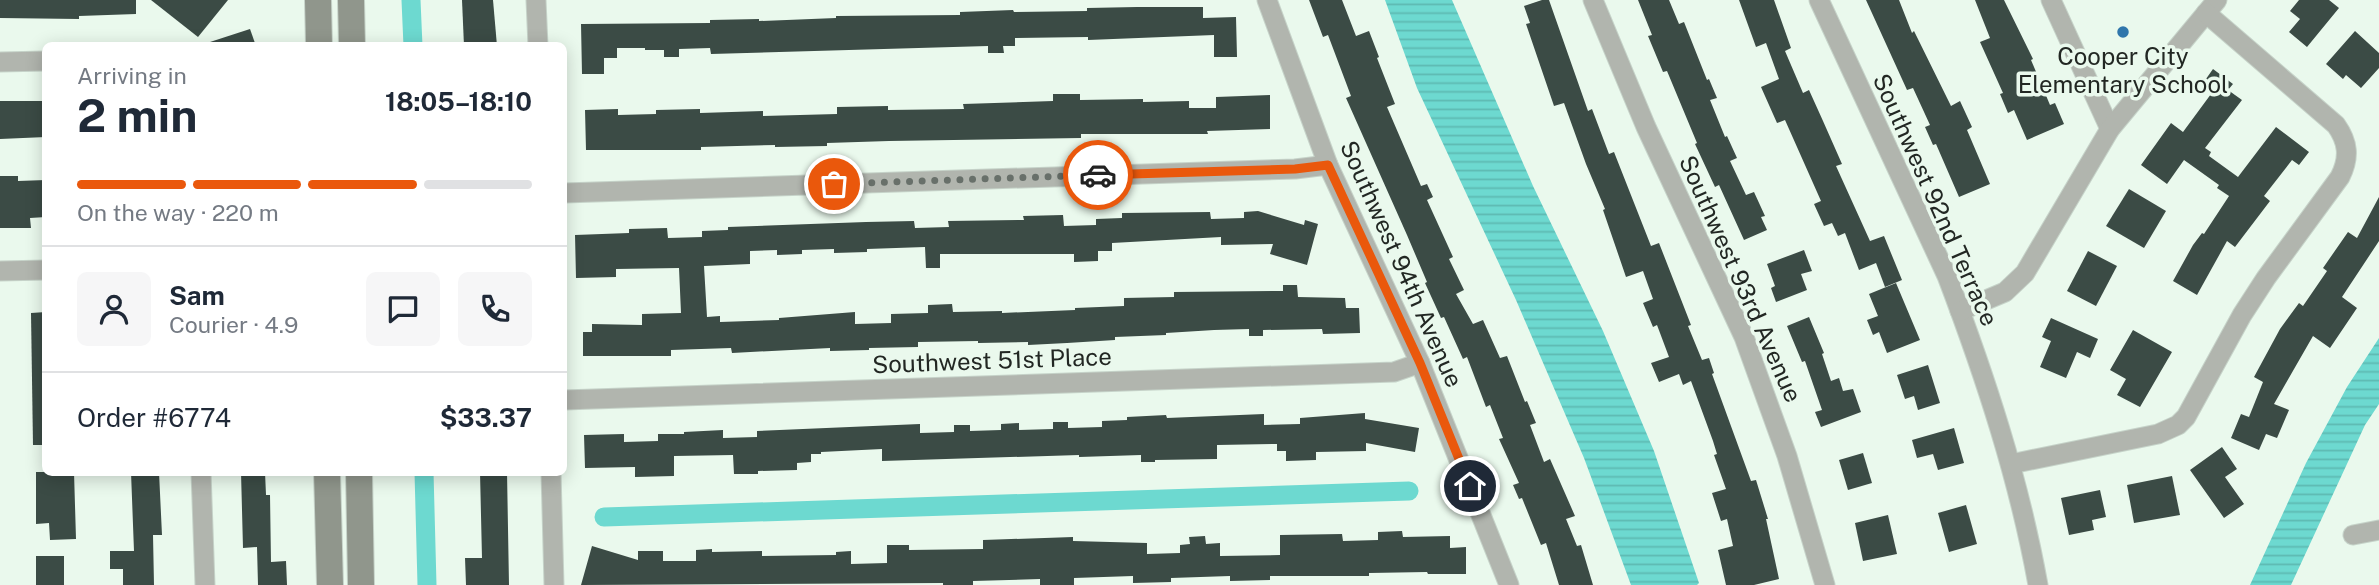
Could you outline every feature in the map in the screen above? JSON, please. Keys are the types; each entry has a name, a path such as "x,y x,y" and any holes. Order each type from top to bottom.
{"main road":[{"path":"317,0 319,42"},
{"path":"351,0 352,42"},
{"path":"327,476 330,585"},
{"path":"359,476 361,585"}],"street":[{"path":"536,0 538,42"},
{"name":"Southwest 94th Avenue","path":"1267,0 1328,165 1420,363 1509,585"},
{"name":"Southwest 93rd Avenue","path":"1593,0 1646,127 1744,337 1787,456 1825,585"},
{"name":"Southwest 92nd Terrace","path":"1819,0 1947,276 2011,464 2038,585"},
{"path":"2051,0 2110,129"},
{"path":"1960,311 2005,292 2025,273 2110,129 2211,6 2343,134 2347,149 2346,165 2340,177 2266,278 2190,410 2178,425 2158,434 2011,464"},
{"path":"0,62 42,61"},
{"path":"567,193 1281,169 1328,165"},
{"path":"0,271 42,270"},
{"name":"Southwest 51st Place","path":"567,400 1394,372 1420,363"},
{"path":"201,476 205,585"},
{"path":"551,476 554,585"},
{"path":"2353,535 2379,530"}],"water":[{"path":"1385,0 1452,0 1533,186 1603,331 1654,451 1699,583 1697,585 1631,585 1584,458 1516,300 1417,88"},
{"path":"2379,338 2379,404 2365,425 2291,585 2250,585 2306,463 2347,387"}],"building":[{"path":"0,0 136,0 136,14 79,16 79,19 0,18"},
{"path":"151,0 228,0 198,37"},
{"path":"462,0 493,0 497,42 464,42"},
{"path":"1309,0 1342,0 1356,36 1369,31 1395,104 1387,107 1421,186 1427,184 1433,197 1427,200 1453,257 1449,259 1464,290 1456,294 1473,324 1483,320 1500,358 1507,356 1536,423 1530,425 1544,462 1550,459 1575,516 1566,519 1577,546 1581,545 1593,585 1559,585 1546,543 1541,545 1522,498 1519,499 1513,485 1519,483 1499,439 1503,438 1490,405 1486,407 1467,357 1463,359 1425,283 1427,282 1407,235 1346,98 1351,96 1328,35 1323,37"},
{"path":"1549,0 1588,111 1592,109 1609,154 1614,152 1651,246 1659,243 1702,360 1709,358 1714,373 1712,374 1751,481 1756,480 1768,519 1779,579 1754,585 1726,585 1718,550 1733,546 1727,519 1721,521 1712,493 1726,489 1714,455 1717,454 1713,441 1691,381 1683,385 1679,374 1659,382 1651,363 1669,357 1657,325 1653,327 1643,303 1653,299 1643,271 1626,277 1603,210 1605,209 1564,103 1554,106 1526,24 1530,23 1524,6"},
{"path":"1638,0 1669,0 1679,24 1684,22 1717,98 1710,100 1737,158 1730,161 1746,195 1754,192 1765,216 1761,217 1767,230 1744,240 1719,185 1715,187 1695,144 1697,143 1667,71 1663,72 1648,36 1652,35"},
{"path":"1739,0 1774,0 1791,48 1785,51 1803,93 1809,90 1823,121 1842,164 1836,166 1870,241 1884,236 1902,280 1885,287 1876,263 1859,270 1845,233 1838,236 1832,223 1824,226 1814,204 1821,201 1785,120 1777,123 1761,87 1779,79 1766,43 1756,47"},
{"path":"1866,0 1899,0 1912,33 1914,31 1951,106 1960,101 1972,127 1967,130 1990,184 1959,197 1936,144 1933,145 1925,127 1930,125 1913,88 1907,90"},
{"path":"1975,0 2004,0 2033,59 2031,60 2050,105 2055,103 2064,124 2027,140 2014,110 2008,113 2000,94 2003,93 1980,42 1990,38"},
{"path":"2299,0 2329,0 2339,8 2307,47 2289,32 2300,19 2290,11"},
{"path":"1203,7 1203,18 1236,17 1237,57 1214,57 1214,35 1088,40 1088,37 1015,38 1015,46 1003,46 1004,53 988,53 988,46 711,54 710,48 679,49 679,57 664,57 664,50 617,48 617,58 604,58 604,74 582,74 581,24 710,23 710,20 960,15 960,12 1087,11 1087,8"},
{"path":"250,29 255,42 210,42"},
{"path":"2355,31 2379,53 2379,68 2361,88 2346,75 2343,79 2326,64"},
{"path":"2213,69 2233,84 2228,90 2242,100 2205,148 2211,152 2209,156 2238,177 2276,127 2309,152 2299,165 2292,160 2264,196 2270,201 2235,247 2227,241 2197,295 2173,281 2193,245 2202,233 2204,234 2229,196 2217,188 2219,185 2184,160 2167,184 2141,165 2171,123 2183,132 2211,94 2201,86"},
{"path":"1053,94 1080,94 1080,100 1189,101 1189,108 1216,108 1216,97 1270,95 1270,129 1207,131 1208,134 1081,134 1081,138 701,147 701,150 586,150 585,110 618,109 618,115 656,114 656,110 700,109 700,113 763,111 763,116 837,114 837,107 888,106 888,110 964,109 963,104 1053,101"},
{"path":"0,101 42,101 42,137 0,139"},
{"path":"0,176 18,176 18,181 42,180 42,217 30,218 31,228 0,228"},
{"path":"2129,189 2166,211 2144,248 2106,226"},
{"path":"2379,197 2379,241 2342,297 2357,308 2330,348 2313,336 2274,404 2289,410 2277,438 2266,434 2259,450 2231,438 2241,414 2249,417 2263,382 2254,377 2280,329 2299,303 2303,306 2327,271 2323,268 2348,232 2357,238"},
{"path":"1258,211 1304,225 1305,220 1318,224 1307,265 1270,254 1273,244 1221,245 1221,237 1112,243 1112,251 1098,251 1098,261 1074,262 1074,254 940,254 940,268 926,268 925,247 834,253 834,249 802,250 802,254 777,255 777,250 750,251 750,264 704,266 707,317 720,316 720,322 779,320 855,312 855,324 891,323 891,314 928,313 928,305 952,304 953,312 1075,310 1124,306 1124,298 1174,297 1174,292 1283,291 1283,285 1297,285 1298,297 1345,298 1346,308 1359,308 1360,333 1323,334 1322,329 1263,330 1263,336 1249,336 1249,329 1214,330 1028,345 1028,342 918,342 918,347 869,350 830,351 830,348 732,353 731,348 671,350 671,356 583,356 583,332 592,332 592,324 642,325 642,314 681,313 679,268 616,269 616,277 576,278 575,235 629,233 629,229 667,228 668,238 702,237 702,231 728,230 728,227 866,222 914,221 915,228 949,227 948,221 1024,220 1023,216 1063,215 1064,226 1096,225 1096,219 1122,218 1122,213 1210,212 1211,219 1244,218 1244,212"},
{"path":"1804,250 1812,271 1801,274 1807,290 1776,302 1771,288 1775,286 1767,264"},
{"path":"2088,251 2117,266 2096,306 2067,291"},
{"path":"1896,283 1920,340 1887,353 1879,332 1873,335 1867,320 1878,316 1869,294"},
{"path":"42,312 42,445 33,445 31,313"},
{"path":"1809,317 1824,353 1822,354 1831,381 1839,378 1843,391 1853,389 1861,412 1821,427 1815,412 1822,410 1805,361 1802,362 1787,326"},
{"path":"2051,318 2098,339 2090,358 2077,352 2066,378 2040,367 2051,341 2042,337"},
{"path":"2133,330 2172,352 2140,407 2117,395 2126,379 2110,370"},
{"path":"1928,365 1940,403 1918,410 1914,396 1905,399 1897,375"},
{"path":"1365,413 1365,419 1419,428 1415,452 1366,443 1366,451 1316,452 1316,460 1286,461 1286,451 1277,451 1277,444 1217,445 1217,459 1155,462 1141,462 1141,455 882,461 882,449 811,454 811,462 797,463 797,470 758,471 758,474 734,474 733,455 674,456 674,476 635,477 635,467 585,468 584,435 624,434 624,442 658,441 658,434 684,432 723,430 723,438 757,437 757,431 920,424 920,433 954,432 954,425 970,425 970,431 1001,430 1001,424 1019,423 1019,430 1053,429 1053,422 1068,422 1068,428 1102,427 1102,421 1166,415 1167,418 1264,414 1264,425 1300,424 1300,418"},
{"path":"1954,428 1964,463 1938,470 1933,454 1917,458 1912,440"},
{"path":"2222,447 2237,469 2225,477 2244,504 2224,518 2190,470"},
{"path":"1863,453 1872,483 1848,490 1839,460"},
{"path":"36,472 42,472 42,476 74,476 76,539 50,540 49,523 36,524"},
{"path":"131,476 159,476 162,535 153,535 154,585 123,585 123,569 110,569 110,551 134,551"},
{"path":"241,476 265,476 266,495 270,495 271,562 286,561 287,585 258,585 257,547 243,548"},
{"path":"480,476 507,476 509,585 466,585 465,558 482,558"},
{"path":"2172,476 2180,515 2134,523 2127,485"},
{"path":"2100,490 2106,517 2092,520 2094,530 2069,535 2061,498"},
{"path":"1966,505 1977,544 1949,552 1938,513"},
{"path":"1888,515 1897,554 1863,561 1855,523"},
{"path":"1402,531 1403,537 1450,536 1450,548 1466,547 1466,574 1369,573 1369,576 1270,576 1270,580 1230,581 1230,576 1171,578 1171,582 1133,583 1133,576 1074,578 1074,585 1040,585 1040,579 973,581 973,585 581,585 592,546 638,560 638,551 663,551 663,561 696,561 696,550 712,549 712,552 762,551 762,556 836,555 836,552 851,551 851,564 887,563 887,545 909,545 909,550 983,549 983,540 1073,537 1073,541 1147,543 1147,554 1180,553 1180,545 1190,544 1189,537 1205,536 1206,544 1220,543 1220,556 1280,555 1280,535 1342,534 1343,541 1378,540 1378,532"},
{"path":"36,556 64,556 64,585 36,585"}],"waterway":[{"path":"411,0 413,42"},
{"path":"424,476 427,585"},
{"path":"604,517 1409,491"}],"way so far":[{"path":"834,184 1098,175"}],"place":[{"name":"Cooper City Elementary School","path":"2123,32"}],"route":[{"path":"1098,175 1295,169 1328,165 1420,363 1470,486"}]}
